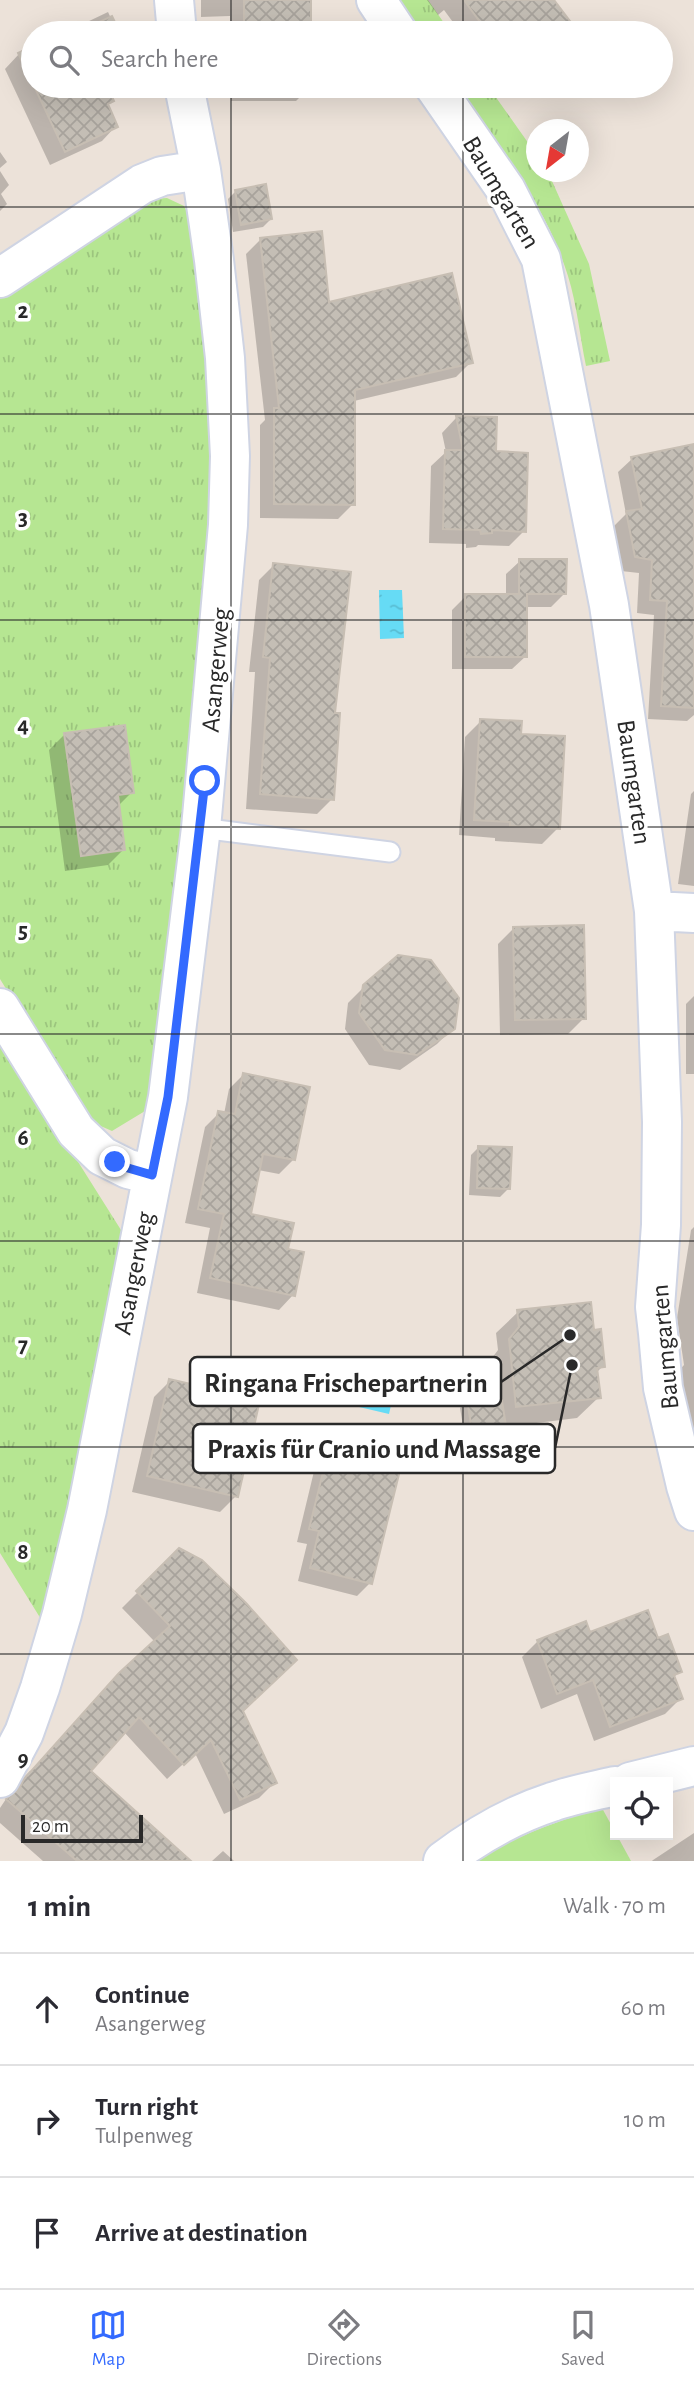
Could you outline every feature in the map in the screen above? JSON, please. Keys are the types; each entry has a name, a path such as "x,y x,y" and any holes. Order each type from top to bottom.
{"street":[{"path":"174,0 176,21"},
{"path":"376,0 390,21"},
{"name":"Asangerweg","path":"0,1778 24,1733 40,1688 62,1614 87,1510 168,1097 201,828 228,525 230,456 225,358 201,170 186,98"},
{"name":"Baumgarten","path":"443,98 506,190 541,259 609,605 654,911 662,1122 661,1225 655,1307 663,1388 694,1511"},
{"path":"0,278 142,184 162,176 201,170"},
{"path":"654,911 694,913"},
{"path":"0,1008 76,1131 102,1156 152,1175"},
{"path":"650,1777 694,1766"},
{"path":"443,1861 474,1838 510,1819 552,1802 610,1787"}],"lane":[{"path":"201,828 390,852"}],"green space":[{"path":"392,0 428,0 443,21 408,21"},
{"path":"464,98 496,98 526,140 526,182 552,182 589,264 610,361 586,366 571,287 559,250 519,176"},
{"path":"167,198 184,206 193,224 207,331 216,525 150,1108 112,1131 87,1120 0,979 0,296 152,199"},
{"path":"0,1038 121,1230 121,1243 74,1506 44,1624 0,1553"},
{"path":"602,1808 610,1823 610,1840 620,1840 631,1861 476,1861 506,1844 569,1818"}],"water":[{"path":"379,590 402,590 404,638 380,639"},
{"path":"348,1380 394,1392 389,1414 342,1403"}],"building":[{"path":"244,0 311,0 311,21 244,21"},
{"path":"464,0 554,0 570,21 479,21"},
{"path":"112,16 114,21 101,21"},
{"path":"40,98 113,98 114,101 108,104 118,127 65,152"},
{"path":"266,184 272,219 241,225 235,190"},
{"path":"322,231 329,302 452,273 473,363 355,390 355,505 274,504 274,408 279,408 260,238"},
{"path":"456,416 497,417 496,451 528,453 526,532 492,530 492,533 481,534 480,530 443,529 445,450 463,450"},
{"path":"694,444 694,708 661,706 667,601 650,600 652,560 635,557 626,511 642,509 631,457"},
{"path":"519,559 567,559 566,594 527,594 527,657 465,657 465,594 519,594"},
{"path":"273,563 351,572 335,713 340,713 334,800 260,794 270,658 263,657"},
{"path":"480,719 522,721 521,734 565,736 560,829 510,826 510,822 474,820"},
{"path":"125,725 134,793 118,795 125,850 81,856 64,733"},
{"path":"584,925 586,1019 515,1020 513,927"},
{"path":"398,955 431,960 459,998 455,1029 417,1055 385,1050 359,1013 363,985"},
{"path":"243,1073 310,1087 295,1160 263,1154 251,1214 294,1223 288,1249 304,1252 295,1296 210,1278 224,1214 198,1209 218,1111 235,1114"},
{"path":"478,1146 512,1147 510,1189 477,1188"},
{"path":"591,1302 594,1330 601,1329 605,1367 597,1368 601,1398 516,1407 509,1339 519,1327 517,1310"},
{"path":"169,1379 260,1400 238,1497 147,1476"},
{"path":"501,1395 506,1426 472,1431 467,1399"},
{"path":"329,1448 401,1466 372,1584 310,1568 319,1531 309,1529"},
{"path":"179,1548 202,1560 246,1603 297,1660 243,1711 277,1783 240,1800 211,1740 184,1765 139,1717 91,1771 191,1861 77,1861 6,1799 19,1789 24,1779 119,1673 170,1626 136,1591"},
{"path":"648,1610 658,1638 668,1634 682,1672 674,1675 683,1699 610,1727 593,1680 557,1694 537,1640 586,1621 590,1632"}],"place":[{"name":"Ringana Frischepartnerin","path":"570,1335"},
{"name":"Praxis für Cranio und Massage","path":"572,1365"}],"route":[{"path":"115,1162 152,1175 168,1097 205,781"}]}
